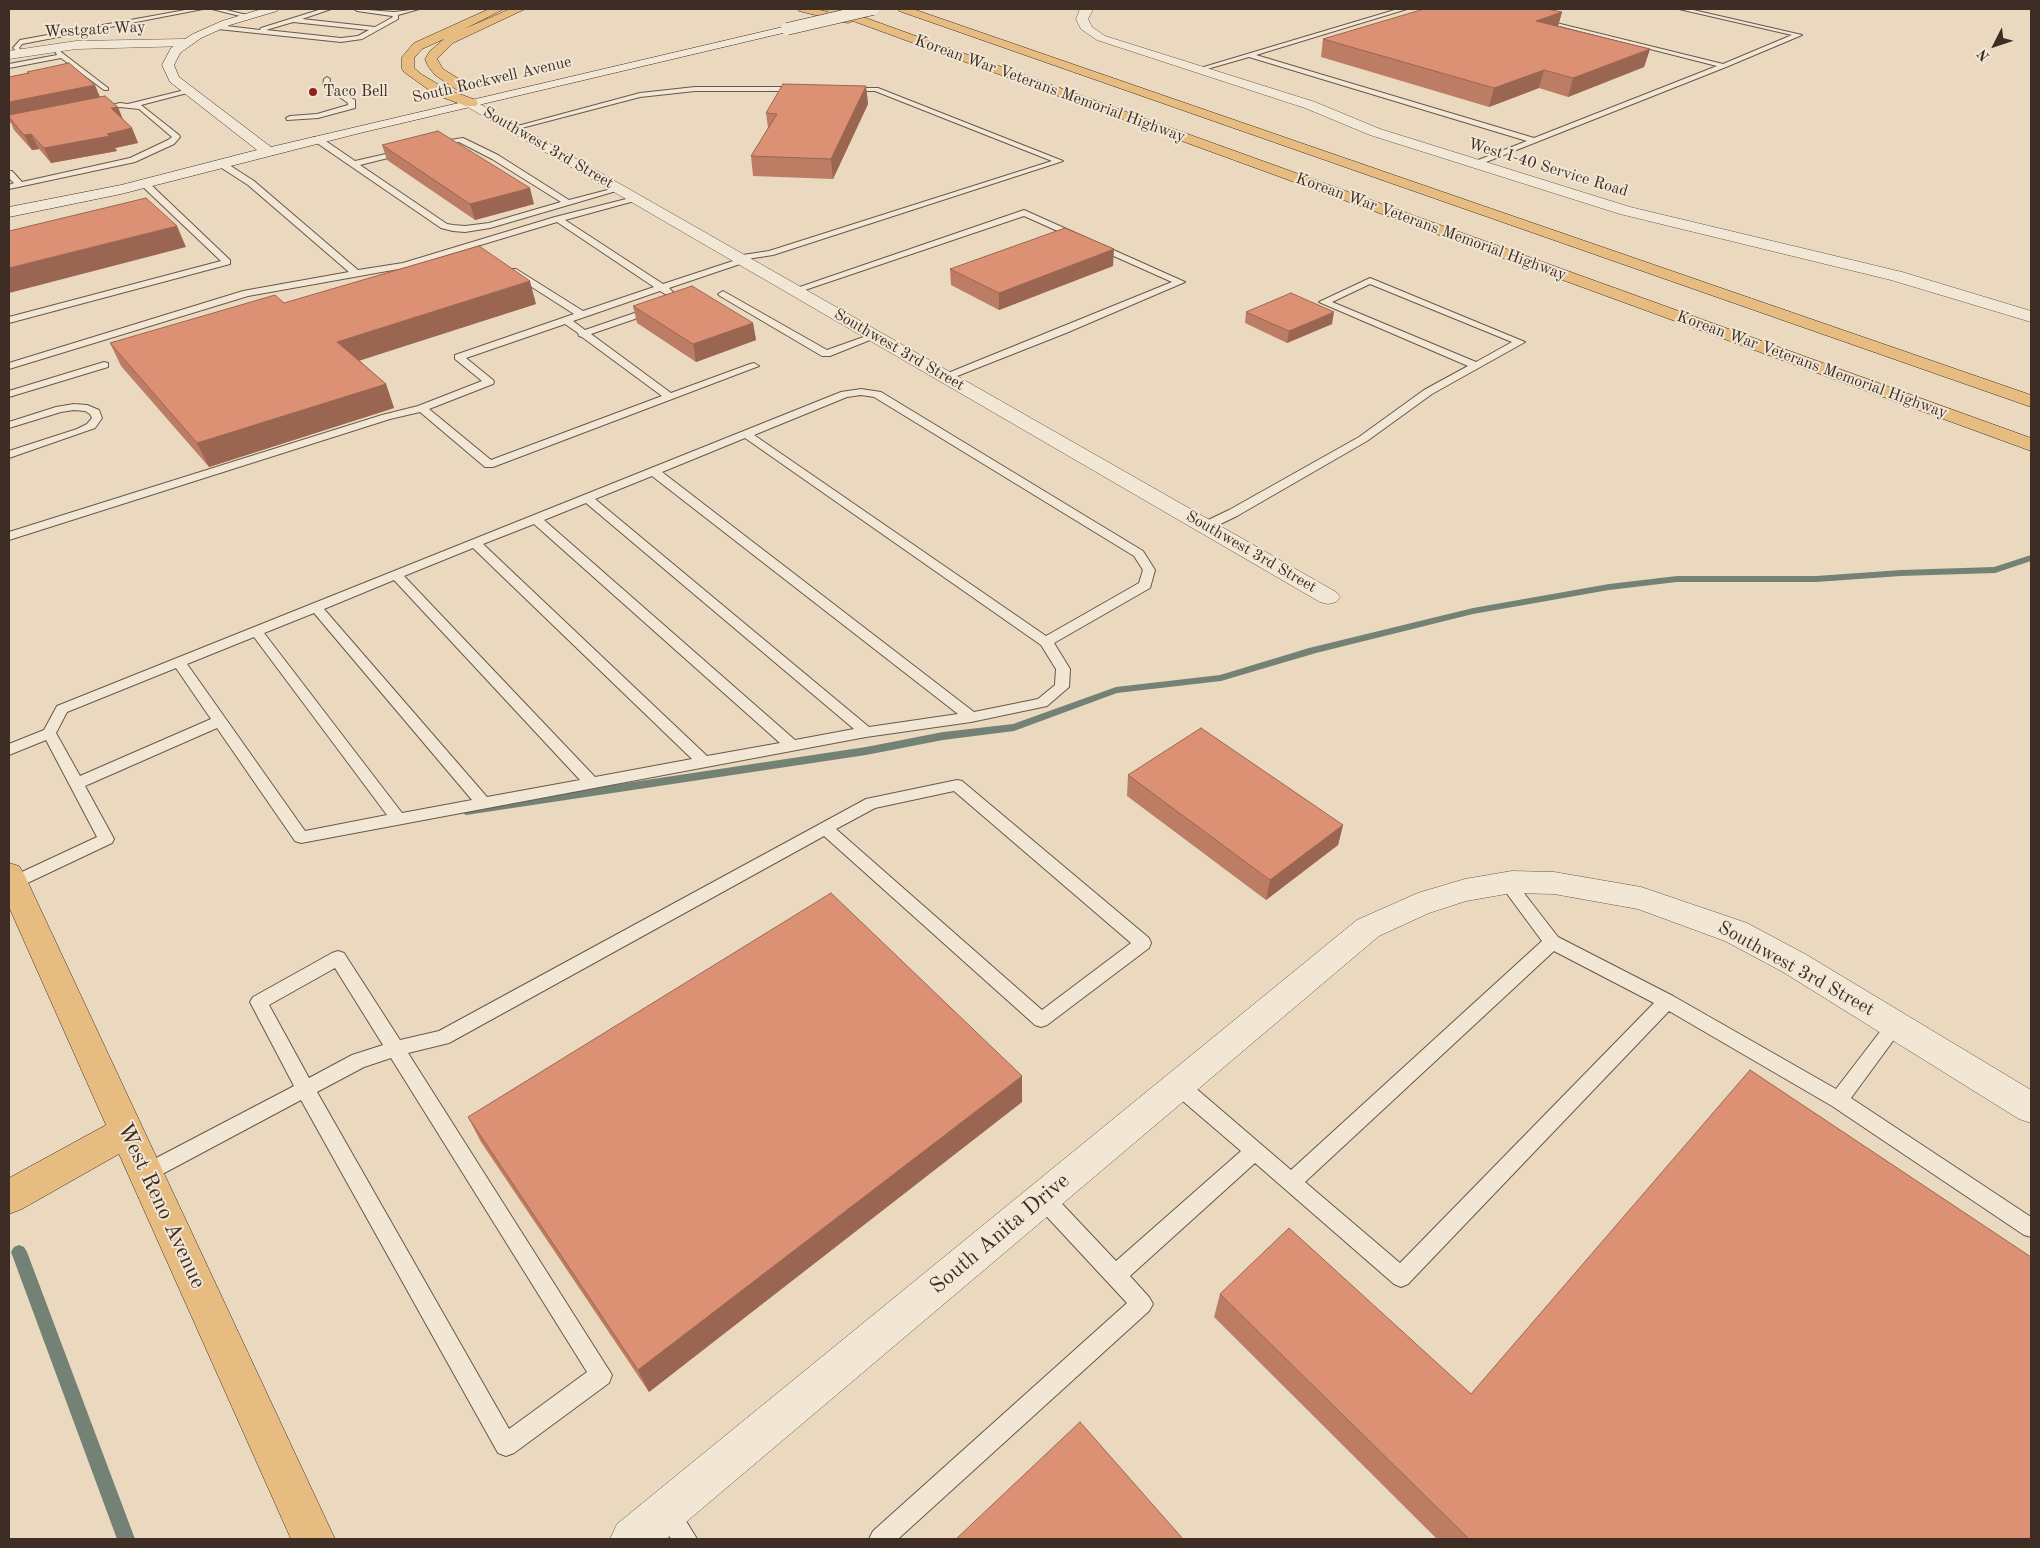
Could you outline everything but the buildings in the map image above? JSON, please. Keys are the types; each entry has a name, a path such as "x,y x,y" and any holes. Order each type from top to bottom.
{"main road":[{"path":"470,103 441,92 417,77 408,69 408,57 418,46 498,9"},
{"path":"470,103 465,88 439,72 431,59 449,40 519,9"},
{"path":"803,9 898,33"},
{"name":"Korean War Veterans Memorial Highway","path":"831,9 2031,445"},
{"name":"Korean War Veterans Memorial Highway","path":"902,9 2031,401"},
{"path":"935,9 1058,64"},
{"name":"West Reno Avenue","path":"11,878 312,1539"},
{"path":"9,1197 127,1131"}],"street":[{"path":"267,151 174,79 168,65 176,51 184,43 218,27 273,9"},
{"name":"South Rockwell Avenue","path":"121,189 317,139 873,9"},
{"name":"West I-40 Service Road","path":"1088,9 1085,10 1082,19 1087,29 1101,38 1310,105 1375,132 1625,211 1896,276 2031,317"},
{"name":"Westgate Way","path":"9,55 59,52 106,43 184,43"},
{"name":"Southwest 3rd Street","path":"470,103 1328,596"},
{"path":"9,212 121,189"},
{"path":"32,223 62,214 121,189"},
{"name":"Southwest 3rd Street","path":"1368,928 1418,905 1465,890 1507,883 1554,883 1641,898 1736,932 1794,963 2031,1108"},
{"name":"South Anita Drive","path":"632,1539 676,1525 1043,1198 1368,928"}],"lane":[{"path":"22,53 16,48 20,42 200,9"},
{"path":"215,9 248,16"},
{"path":"256,32 328,9"},
{"path":"357,9 394,14 416,9"},
{"path":"1200,69 1404,9"},
{"path":"1476,164 1799,35 1682,9"},
{"path":"218,27 341,40 360,38 396,18 394,14"},
{"path":"1534,18 1724,66"},
{"path":"293,20 375,29"},
{"path":"9,66 59,52 106,89"},
{"path":"1250,55 1535,141"},
{"path":"290,118 318,116 352,106 352,102 325,84 327,79"},
{"path":"514,128 640,95 695,89 810,89"},
{"path":"9,536 422,408 489,382 459,357 741,259 770,253 1059,162 876,89 838,89"},
{"path":"131,105 189,91"},
{"path":"9,187 132,160 176,138 176,135 140,107 115,105 87,110"},
{"path":"317,139 444,226 452,228 464,229 484,226 619,189"},
{"path":"424,147 460,140 495,157 568,203"},
{"path":"353,164 415,149"},
{"path":"220,164 250,183 356,273"},
{"path":"9,173 20,185"},
{"path":"9,320 227,262 144,183"},
{"path":"9,366 246,294 404,265 475,247 558,220 635,198"},
{"path":"796,290 1024,213 1180,282 947,377"},
{"path":"558,220 674,296"},
{"path":"503,265 582,315"},
{"path":"1206,526 1233,514 1362,439 1428,392 1476,366 1520,342 1370,281 1324,302 1476,366"},
{"path":"723,294 826,354 874,336"},
{"path":"582,334 662,307"},
{"path":"566,320 582,334 670,397"},
{"path":"9,394 104,365"},
{"path":"422,408 489,465 754,366"},
{"path":"9,750 49,734 62,709 845,394 861,392 877,394 1139,554 1149,570 1145,585 1046,642"},
{"path":"9,425 60,408 87,408 95,412 97,418 91,426 81,432 9,455"},
{"path":"179,662 301,837 866,732 971,717 1042,703 1062,687 1062,669 1046,642 746,434"},
{"path":"654,471 971,717"},
{"path":"587,498 866,732"},
{"path":"536,519 792,746"},
{"path":"475,543 704,762"},
{"path":"396,575 592,783"},
{"path":"316,607 483,803"},
{"path":"256,631 398,819"},
{"path":"76,783 220,721"},
{"path":"11,878 106,839 49,734"},
{"path":"146,1173 358,1061 394,1049 443,1038 871,803 957,785 1143,943 1041,1020 826,828"},
{"path":"1507,883 1552,942 1666,1001 1839,1100 2031,1228"},
{"path":"1291,1182 1552,942"},
{"path":"338,958 601,1375 506,1445 305,1089 259,1002 338,958"},
{"path":"1178,1085 1400,1277 1666,1001"},
{"path":"1839,1100 1896,1025"},
{"path":"1115,1275 1256,1151"},
{"path":"880,1539 1142,1304 1043,1198"}],"waterway":[{"path":"466,811 866,751 943,736 1014,727 1116,690 1221,678 1313,650 1473,611 1609,587 1677,579 1816,579 1901,573 1995,570 2031,558"},
{"path":"19,1252 126,1539"}],"place":[{"name":"Taco Bell","path":"313,92"}]}
